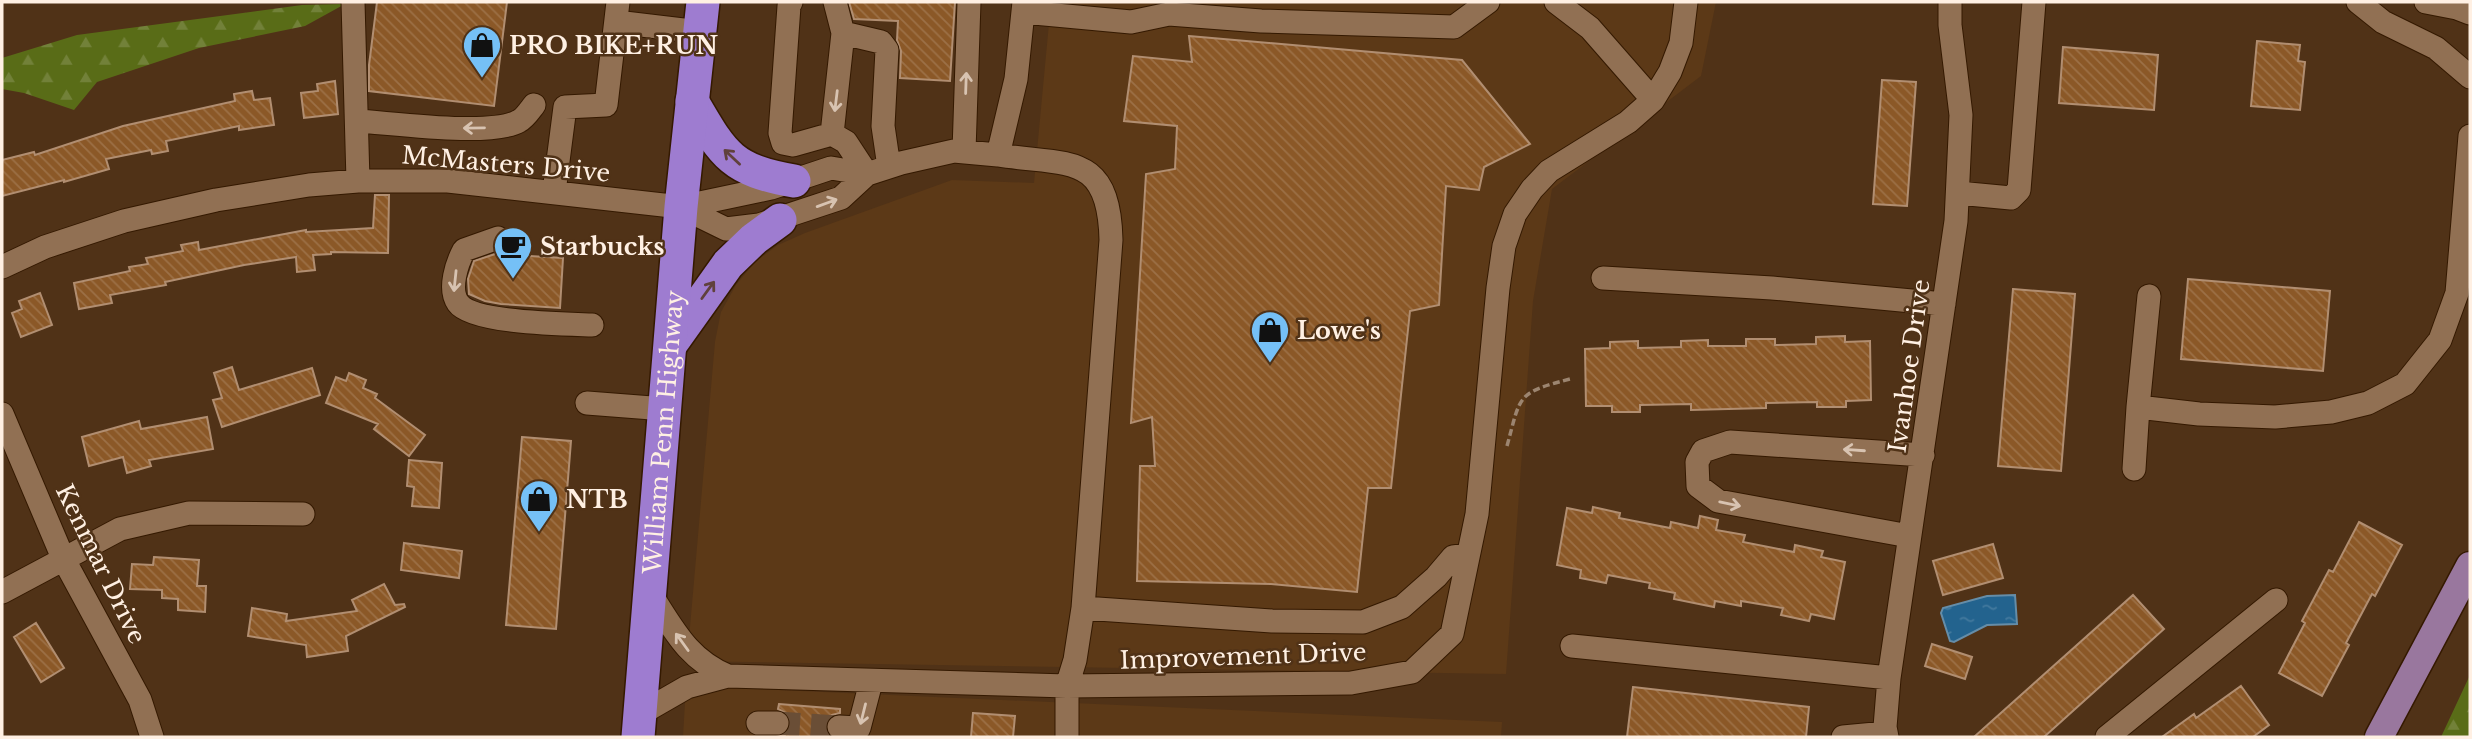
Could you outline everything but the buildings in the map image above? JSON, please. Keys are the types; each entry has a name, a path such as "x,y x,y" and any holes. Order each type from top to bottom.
{"highway":[{"name":"William Penn Highway","path":"639,726 681,206 701,17"},
{"path":"692,101 718,143 737,163 757,174 794,181"},
{"path":"670,346 728,264 754,239 780,220"}],"main road":[{"path":"2379,737 2470,566"}],"street":[{"path":"353,2 358,181"},
{"path":"791,2 780,133 782,143 793,145 832,134 846,142 878,170"},
{"path":"832,134 843,33 835,2"},
{"path":"964,151 969,2"},
{"path":"998,155 1016,79 1023,7 1131,22 1169,14 1261,22 1454,27 1488,2"},
{"path":"1556,2 1590,28 1653,100"},
{"name":"Improvement Drive","path":"728,676 1067,686 1351,683 1412,672 1452,634 1476,514 1504,246 1515,214 1532,189 1549,171 1618,128 1653,100 1670,72 1681,43 1686,2"},
{"name":"Ivanhoe Drive","path":"1887,735 1889,678 1923,455 1958,194 1961,116 1950,25 1950,2"},
{"path":"1958,194 2011,198 2019,190 2034,2"},
{"path":"2358,2 2382,22 2436,48 2470,77"},
{"path":"2426,2 2470,13"},
{"path":"554,192 565,107 606,105 617,12 701,17"},
{"path":"681,206 726,229 759,225 841,198 878,170 887,50 881,42 843,33"},
{"path":"357,121 467,129 494,127 519,121 534,105"},
{"path":"2138,407 2199,414 2275,417 2331,412 2368,403 2404,384 2440,340 2464,293 2470,136"},
{"path":"681,206 753,192 831,168 878,170 942,152 964,151 1067,163 1086,170 1102,190 1110,218 1110,253 1083,608 1075,660 1067,686 1067,737"},
{"name":"McMasters Drive","path":"2,267 83,234 168,210 262,191 358,181 448,181 681,206"},
{"path":"498,238 464,250 457,263 454,293 458,303 468,311 494,318 592,326"},
{"path":"1603,278 1772,288 1944,304"},
{"path":"2134,470 2149,296"},
{"path":"587,404 664,409"},
{"name":"Kenmar Drive","path":"2,414 64,558 140,700 152,737"},
{"path":"1909,536 1718,501 1698,486 1697,463 1703,451 1730,442 1923,455"},
{"path":"2,592 120,529 189,513 303,514"},
{"path":"1083,608 1272,621 1363,622 1402,607 1436,577 1452,557 1468,555"},
{"path":"650,593 688,651 704,665 728,676"},
{"path":"2107,737 2276,600"},
{"path":"1572,646 1889,678"},
{"path":"639,726 687,687 728,676"},
{"path":"839,727 859,727 871,682"},
{"path":"1843,737 1887,735"}],"path":[{"path":"1505,451 1520,400 1537,387 1570,379"}],"shaded area":[{"path":"1051,2 1716,2 1701,76 1552,189 1533,301 1506,674 687,661 715,342 721,312 736,285 755,262 778,245 805,233 952,180 1034,183"},
{"path":"686,686 1502,722 1501,737 683,737"}],"green space":[{"path":"345,4 305,26 199,48 97,82 74,110 24,93 2,89 2,58 77,35 302,5"},
{"path":"2470,675 2470,737 2441,737"}],"water":[{"path":"2015,595 2017,624 1987,625 1954,642 1950,641 1941,613 1943,608 1987,596"}],"tunnel":[{"path":"777,723 839,727"}],"place":[{"name":"PRO BIKE+RUN","path":"482,79"},
{"name":"Starbucks","path":"513,280"},
{"name":"Lowe's","path":"1270,364"},
{"name":"NTB","path":"539,533"}]}
